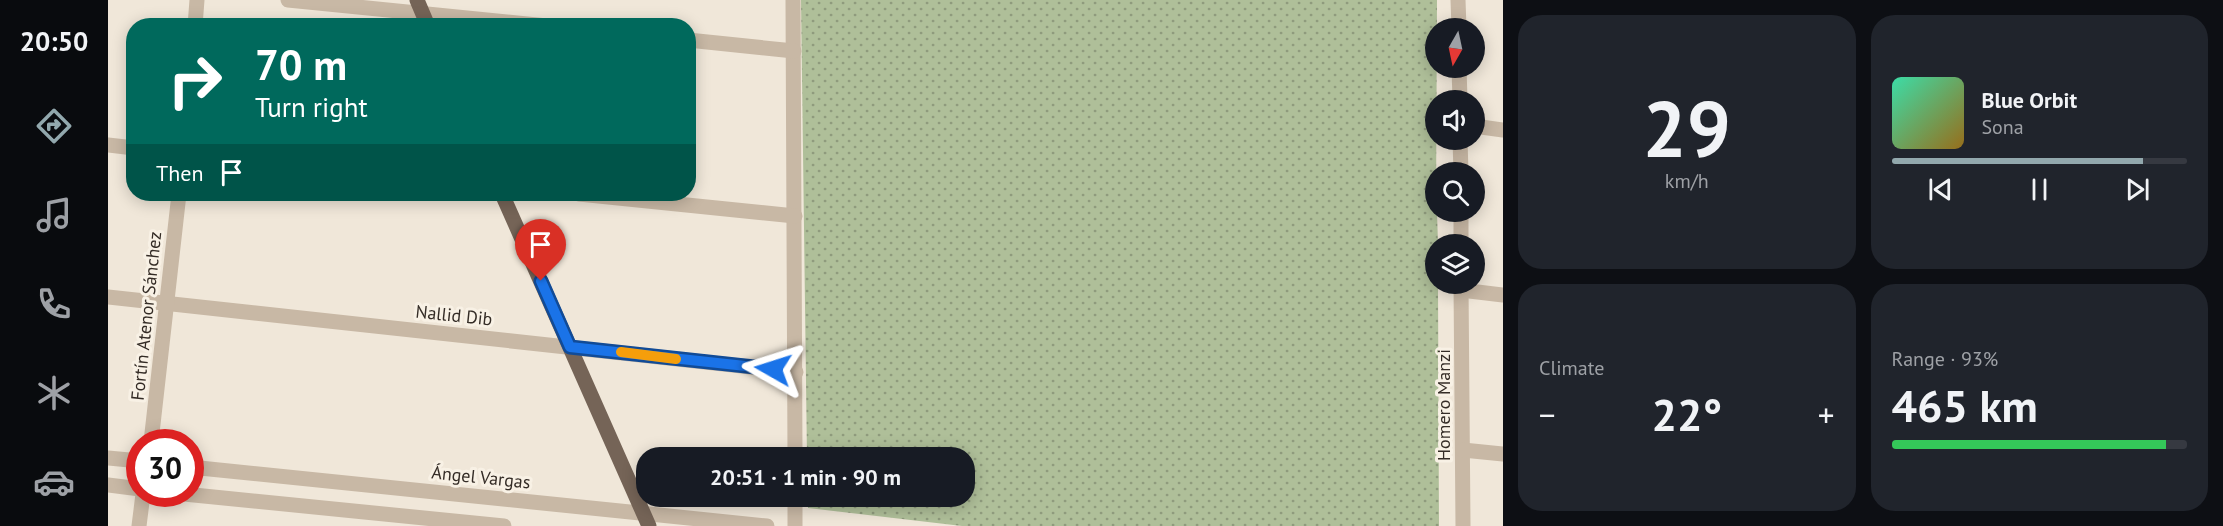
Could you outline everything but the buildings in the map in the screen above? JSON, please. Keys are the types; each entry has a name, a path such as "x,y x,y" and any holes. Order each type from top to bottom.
{"main road":[{"path":"505,201 646,520"}],"street":[{"path":"196,18 197,0"},
{"path":"288,0 470,18"},
{"path":"793,0 795,447"},
{"path":"1458,0 1459,18"},
{"path":"696,41 794,51"},
{"path":"1485,128 1503,130"},
{"path":"108,145 126,147"},
{"name":"Fortín Atenor Sánchez","path":"153,429 178,201"},
{"path":"648,201 795,216"},
{"path":"1485,292 1503,295"},
{"name":"Homero Manzi","path":"1461,294 1463,526"},
{"name":"Nallid Dib","path":"108,297 795,372"},
{"path":"1463,450 1503,454"},
{"path":"108,458 126,460"},
{"name":"Ángel Vargas","path":"204,469 646,520 767,526"},
{"path":"108,485 126,487"},
{"path":"204,496 504,526"},
{"path":"139,526 141,507"},
{"path":"795,507 795,526"}],"green space":[{"path":"801,0 1437,0 1437,18 1425,18 1425,78 1437,78 1437,90 1425,90 1425,150 1436,150 1436,162 1425,162 1425,222 1437,222 1438,234 1425,234 1425,294 1438,294 1439,526 962,526 808,508 975,507 975,447 807,447"}],"slow traffic":[{"path":"621,352 676,359"}],"route":[{"path":"541,281 570,347 773,369"}]}
